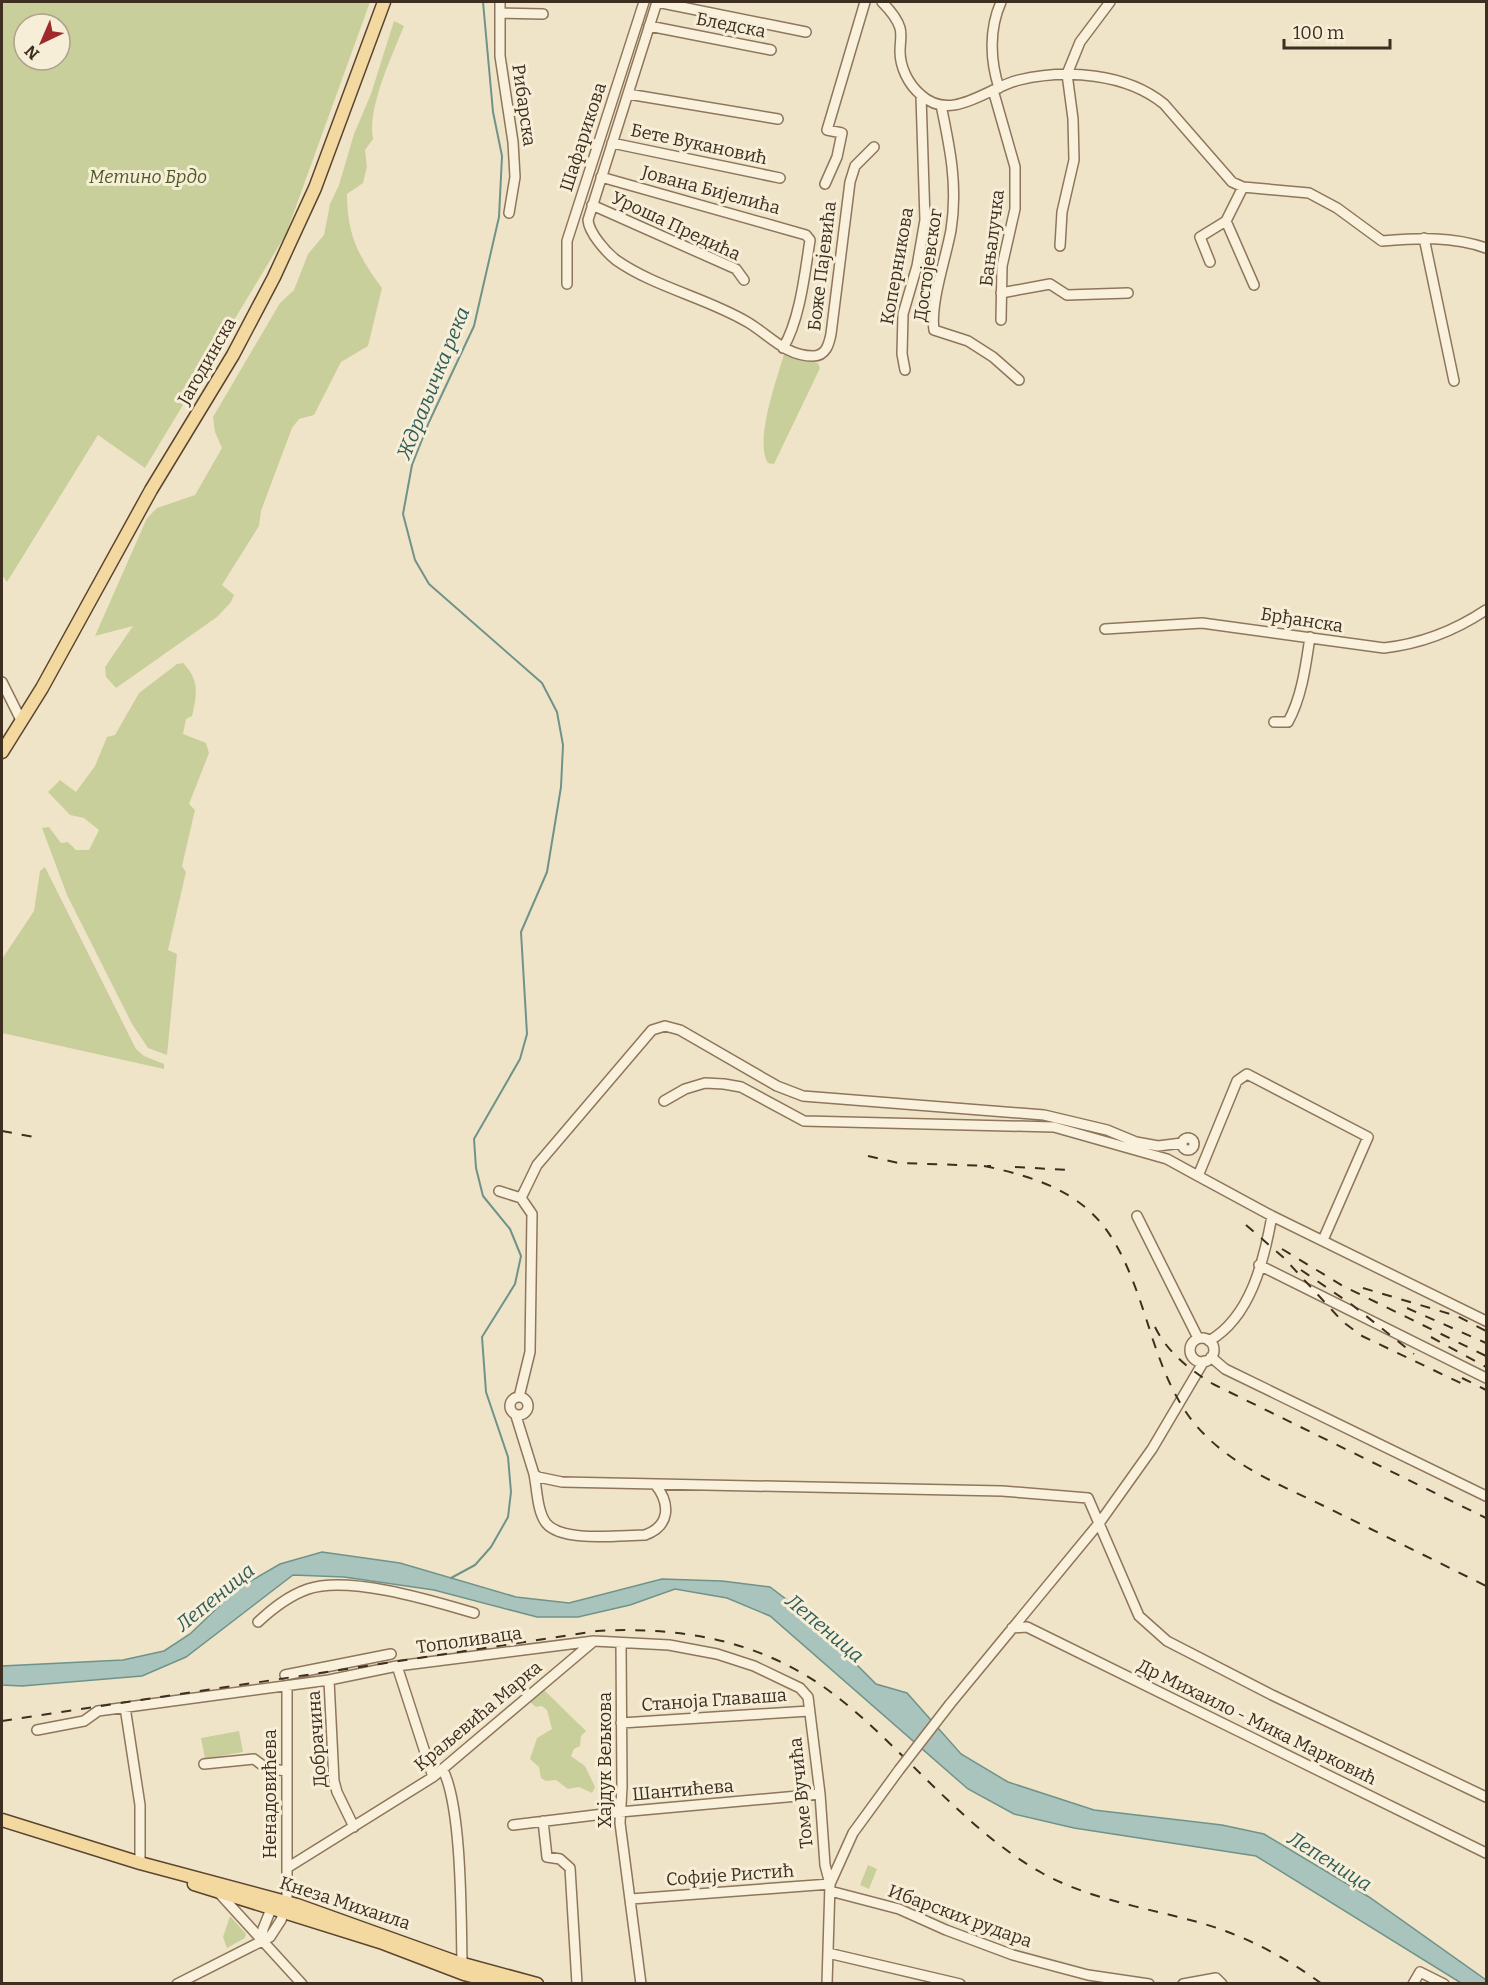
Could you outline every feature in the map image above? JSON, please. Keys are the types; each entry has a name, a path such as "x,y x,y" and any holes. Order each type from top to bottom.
{"main road":[{"name":"Јагодинска","path":"2,752 55,666 151,490 233,356 274,277 315,188 384,2"},
{"name":"Кнеза Михаила","path":"2,1820 279,1905 378,1932 463,1973 503,1983"},
{"name":"Кнеза Михаила","path":"140,1863 155,1872 217,1892 279,1905"},
{"name":"Кнеза Михаила","path":"463,1973 537,1983"}],"street":[{"name":"Рибарска","path":"500,2 498,34 513,142 515,177 509,213"},
{"name":"Шафарикова","path":"567,284 567,241 644,2"},
{"path":"783,348 747,322 616,260 588,225 592,205 657,2 806,32"},
{"path":"825,184 837,157 842,133 827,130 865,2"},
{"path":"882,2 900,27 903,70 921,96 941,105 957,105 1018,80 1067,74 1117,81 1153,95 1189,131 1227,178 1243,187 1309,194 1337,208 1382,241 1424,238 1449,240 1486,248"},
{"name":"Бањалучка","path":"1001,2 996,16 992,60 996,89 1015,167 1014,209 1002,266 1001,320"},
{"path":"1060,246 1062,212 1074,160 1073,119 1067,74 1080,42 1110,2"},
{"path":"501,13 543,14"},
{"name":"Бледска","path":"649,26 771,50"},
{"path":"628,94 778,119"},
{"name":"Коперникова","path":"905,370 902,354 903,314 917,266 925,220 921,96"},
{"name":"Достојевског","path":"941,105 955,181 951,231 942,272 934,330 937,333 968,341 993,357 1019,380"},
{"name":"Бете Вукановић","path":"612,143 780,178"},
{"name":"Боже Пајевића","path":"783,348 812,356 820,355 828,347 850,182 855,166 874,147"},
{"name":"Јована Бијелића","path":"601,177 801,232 810,240 790,334 783,348"},
{"path":"1210,262 1200,237 1226,221 1243,187"},
{"name":"Уроша Предића","path":"592,205 736,269 744,280"},
{"path":"1226,221 1254,285"},
{"path":"1424,238 1454,381"},
{"path":"1001,293 1050,284 1067,296 1128,293"},
{"name":"Брђанска","path":"1105,629 1202,622 1369,647 1401,646 1436,636 1486,610"},
{"path":"1274,722 1288,722 1293,713 1305,671 1310,637"},
{"path":"2,682 21,720"},
{"path":"521,1198 537,1166 652,1030 664,1026 680,1030 777,1086 803,1096 1044,1115 1107,1130 1136,1142 1158,1146 1182,1143"},
{"path":"1198,1176 1237,1081 1247,1074 1255,1077 1368,1137 1323,1240"},
{"path":"664,1101 684,1089 705,1083 724,1084 749,1091 804,1121 1054,1127 1167,1159 1272,1216 1486,1321"},
{"path":"499,1191 521,1198 532,1214 530,1352 519,1397"},
{"path":"1137,1216 1198,1338 1209,1341"},
{"path":"1209,1341 1224,1330 1238,1315 1266,1248 1272,1216"},
{"path":"1259,1265 1486,1378"},
{"path":"1198,1338 1191,1345 1190,1352 1194,1358 1207,1359 1486,1496"},
{"path":"1207,1359 1213,1351 1209,1341"},
{"name":"Томе Вучића","path":"830,1888 853,1833 950,1704 1100,1522 1152,1449 1207,1359"},
{"path":"516,1416 523,1415 528,1408 525,1399 519,1397 511,1401 509,1407 516,1416 534,1474 545,1522 556,1532 570,1535 645,1535 656,1531 666,1517 667,1502 656,1484"},
{"path":"534,1474 562,1482 1002,1491 1088,1498 1139,1616 1167,1641 1272,1695 1486,1797"},
{"path":"258,1622 293,1595 326,1586 393,1593 429,1600 474,1613"},
{"name":"Др Михаило - Мика Марковић","path":"1012,1628 1027,1627 1486,1853"},
{"name":"Тополиваца","path":"38,1730 84,1721 96,1711 329,1680 397,1666 594,1641 669,1645 717,1654 754,1666 800,1688 808,1697"},
{"name":"Краљевића Марка","path":"287,1868 443,1770 594,1641"},
{"name":"Хајдук Вељкова","path":"621,1644 620,1812 641,1983"},
{"name":"Тополиваца","path":"285,1675 391,1654"},
{"path":"397,1666 433,1777"},
{"name":"Добрачина","path":"329,1680 334,1781 354,1827"},
{"name":"Ненадовићева","path":"262,1940 263,1929 279,1905 287,1868 287,1686"},
{"name":"Томе Вучића","path":"808,1697 820,1794 825,1865 830,1888 827,1983"},
{"path":"125,1707 140,1805 140,1863"},
{"name":"Станоја Главаша","path":"621,1723 809,1711"},
{"path":"204,1764 254,1759 266,1768 286,1771"},
{"path":"443,1770 449,1783 455,1823 463,1973"},
{"name":"Шантићева","path":"513,1825 620,1812 820,1794"},
{"path":"543,1821 547,1857 560,1859 570,1868 577,1983"},
{"path":"825,1865 831,1868 838,1865"},
{"name":"Софије Ристић","path":"632,1899 830,1888"},
{"name":"Ибарских рудара","path":"830,1888 899,1909 946,1930 1013,1955 1088,1975 1149,1983"},
{"path":"217,1892 302,1983"},
{"path":"177,1983 188,1981 262,1940"},
{"path":"828,1953 960,1983"},
{"path":"1413,1983 1417,1973 1420,1972 1444,1983"},
{"path":"1183,1983 1216,1978 1222,1983"}],"green space":[{"name":"Метино Брдо","path":"2,2 370,2 286,234 145,468 98,435 7,582 2,575"},
{"path":"394,21 404,26 377,98 372,126 373,139 365,150 367,167 363,183 347,194 349,221 360,255 382,288 368,346 341,362 314,415 299,419 292,428 261,511 259,526 222,585 234,595 231,602 217,617 116,688 106,677 105,667 133,626 95,636 147,518 157,508 195,495 222,448 215,432 213,417 280,303 294,290 308,254 324,235 330,204 339,185 354,134 371,94"},
{"path":"784,354 818,363 820,368 774,464 768,463 764,453 765,425"},
{"path":"183,663 195,682 196,694 192,716 186,719 183,734 206,743 209,753 189,804 195,810 182,866 186,872 168,950 177,954 167,1055 148,1048 132,1024 67,895 42,828 49,827 61,843 68,842 76,850 89,850 99,830 84,818 70,815 48,792 60,780 76,792 95,766 107,737 115,735 139,693 177,664"},
{"path":"45,867 136,1049 144,1056 164,1064 164,1069 2,1033 2,959 34,911 40,871"},
{"path":"544,1690 586,1731 581,1736 580,1746 574,1749 571,1756 585,1766 595,1787 592,1793 579,1787 568,1789 556,1780 546,1781 541,1778 539,1767 530,1759 537,1738 552,1729 547,1710 542,1706 536,1707 530,1702 530,1699"},
{"path":"239,1731 243,1752 205,1759 201,1738"},
{"path":"868,1865 877,1869 869,1889 860,1885"},
{"path":"230,1916 246,1934 245,1938 227,1948 223,1937"}],"water":[{"path":"322,1552 400,1563 516,1597 569,1603 662,1579 722,1581 770,1587 807,1615 876,1684 907,1693 961,1754 1008,1782 1094,1810 1222,1825 1264,1834 1369,1897 1486,1980 1486,1983 1461,1983 1256,1856 1074,1828 1014,1814 968,1789 770,1616 727,1598 675,1589 630,1605 578,1617 537,1617 434,1590 344,1577 293,1575 186,1657 142,1676 22,1686 2,1685 2,1666 123,1660 164,1651 190,1634 237,1589 280,1564"}],"waterway":[{"name":"Ждраљичка река","path":"451,1578 475,1565 491,1547 508,1517 511,1492 508,1457 486,1392 482,1337 515,1284 521,1256 510,1229 483,1196 476,1168 474,1139 520,1059 527,1034 521,932 547,872 561,787 563,745 557,712 542,683 429,584 415,560 403,514 412,465 429,422 474,326 499,217 502,156 493,112 483,2"}],"railway":[{"path":"2,1131 34,1137"},
{"path":"868,1156 898,1163 991,1166"},
{"path":"984,1166 1024,1176 1055,1188 1080,1203 1100,1222 1116,1244 1129,1271 1173,1390 1195,1424 1217,1446 1263,1476 1486,1586"},
{"path":"1015,1167 1069,1170"},
{"path":"1246,1225 1284,1258 1343,1322 1362,1336 1469,1387"},
{"path":"1282,1249 1343,1286 1486,1356"},
{"path":"1301,1270 1351,1304 1414,1354"},
{"path":"1363,1288 1457,1316 1486,1331"},
{"path":"1407,1308 1486,1343"},
{"path":"1155,1327 1180,1360 1213,1384 1486,1518"},
{"path":"1431,1337 1486,1367"},
{"path":"1462,1378 1486,1390"},
{"path":"2,1721 597,1631 660,1631 691,1635 750,1649 806,1675 845,1703 870,1725 983,1831 1026,1864 1042,1873 1100,1897 1201,1923 1234,1934 1279,1956 1322,1984"}],"water label":[{"name":"Лепеница","path":"215,1597"},
{"name":"Лепеница","path":"825,1628"},
{"name":"Лепеница","path":"1330,1861"}]}
